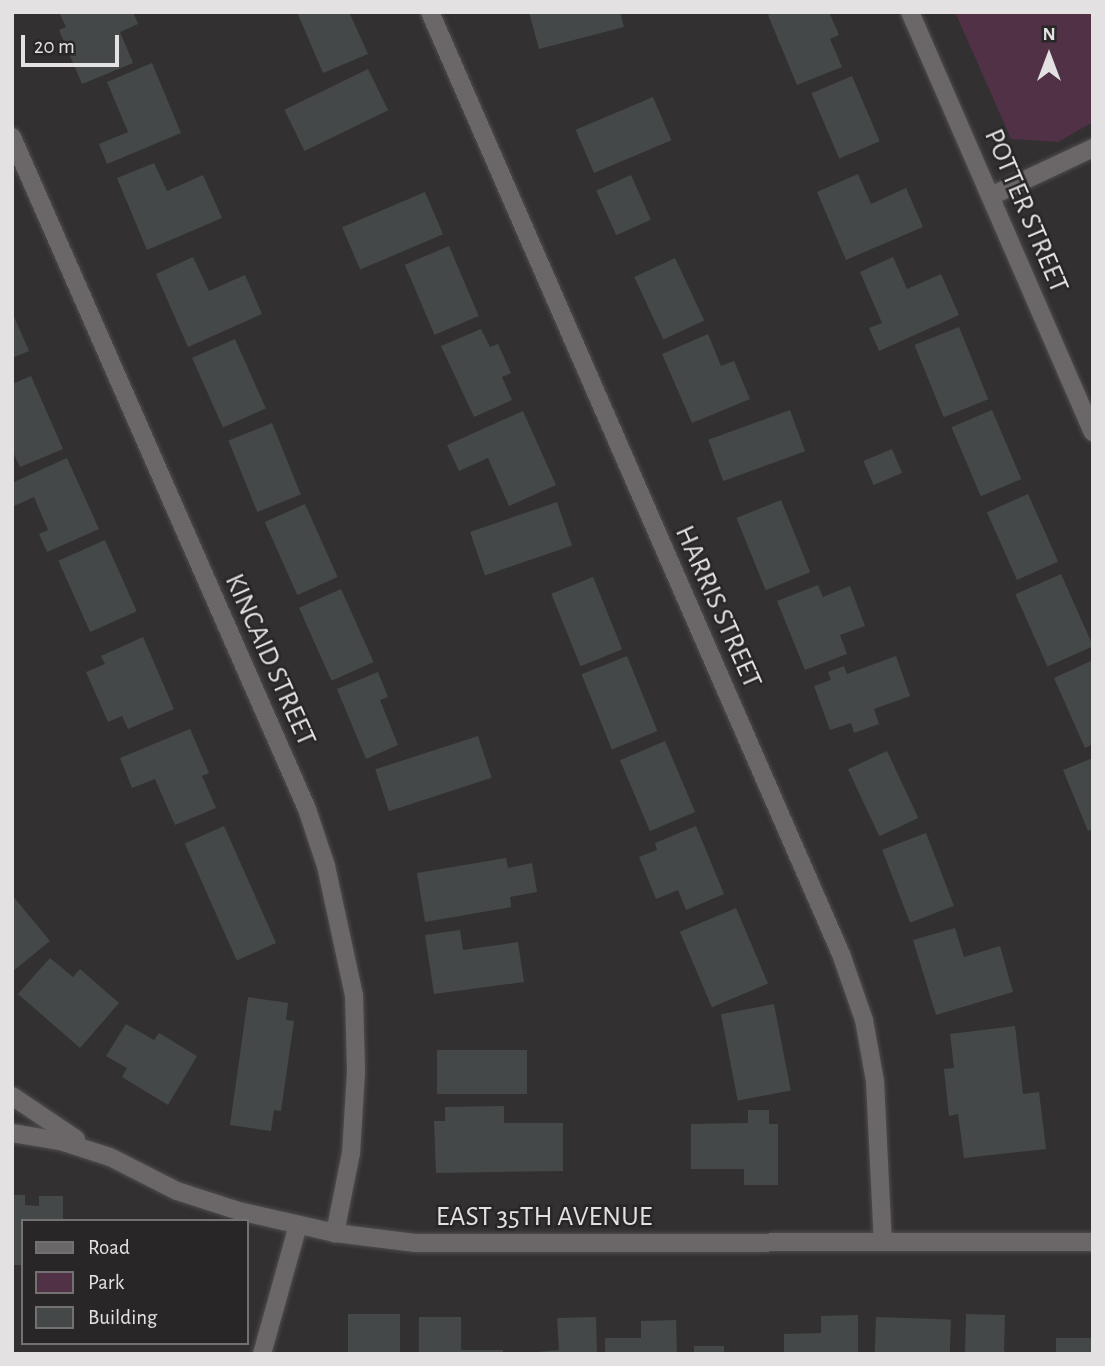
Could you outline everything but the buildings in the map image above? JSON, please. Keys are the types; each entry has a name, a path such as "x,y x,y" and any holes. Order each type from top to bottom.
{"street":[{"name":"HARRIS STREET","path":"430,12 841,954 864,1020 875,1081 883,1242"},
{"name":"POTTER STREET","path":"910,12 1093,432"},
{"name":"KINCAID STREET","path":"12,137 302,796 326,866 354,995 356,1072 351,1153 335,1233"},
{"path":"991,196 1093,148"},
{"path":"12,1096 44,1121 110,1157"},
{"name":"EAST 35TH AVENUE","path":"12,1133 60,1141 110,1157 177,1191 335,1233 446,1244 1093,1242"},
{"path":"262,1354 298,1225"}],"green space":[{"path":"955,12 1093,12 1093,122 1058,142 1011,139"}]}
